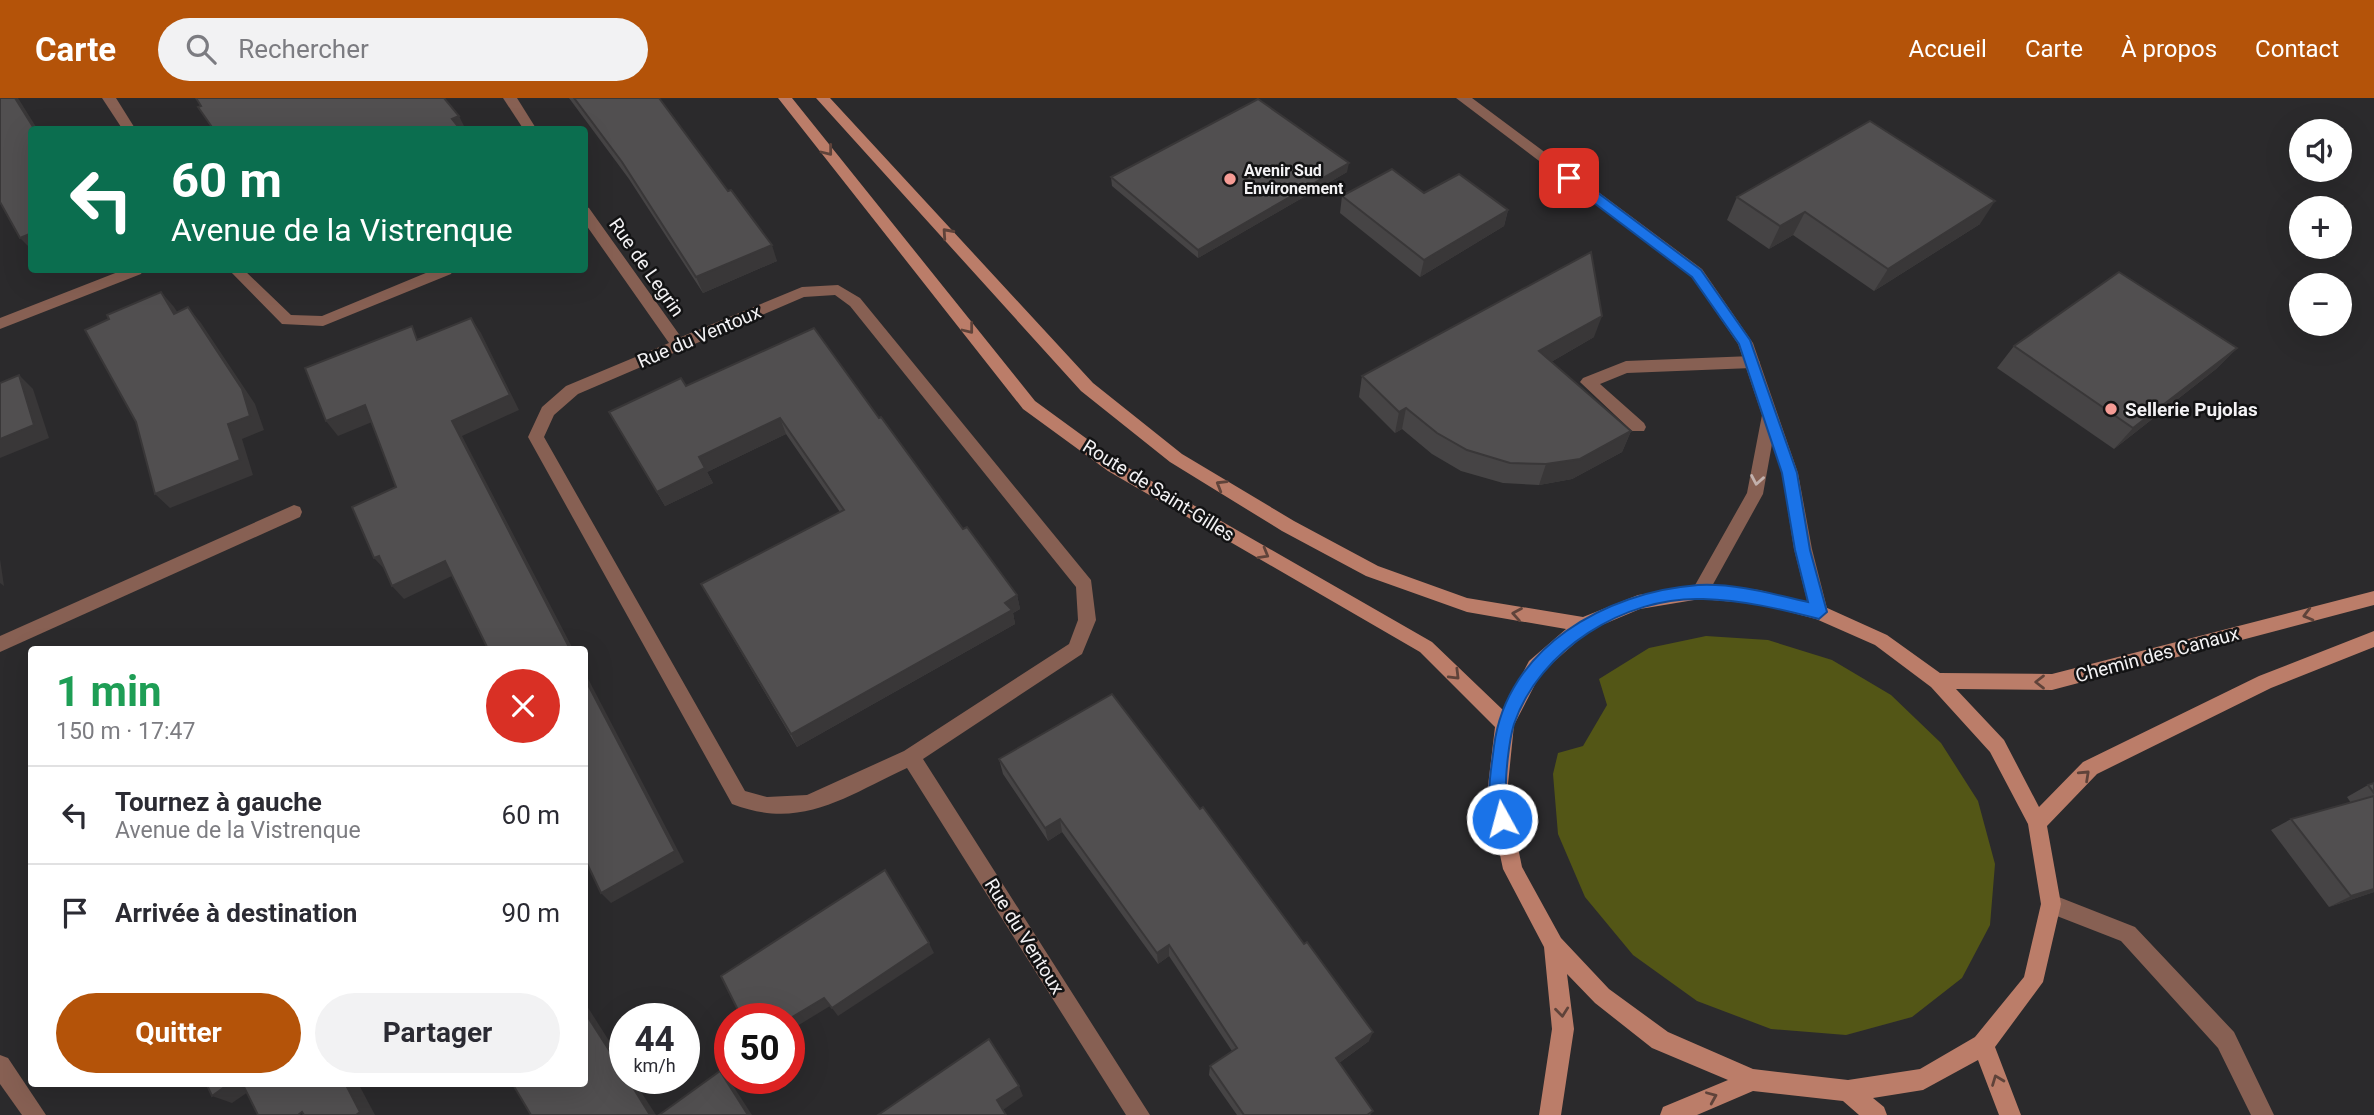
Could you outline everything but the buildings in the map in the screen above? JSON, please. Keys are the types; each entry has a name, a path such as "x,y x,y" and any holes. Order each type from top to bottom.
{"main road":[{"name":"Route de Saint-Gilles","path":"785,98 1029,405 1114,467 1426,647 1505,724"},
{"name":"Route de Saint-Gilles","path":"823,98 1087,387 1176,458 1288,526 1372,571 1466,605 1584,625"},
{"path":"1700,592 1759,597 1819,612 1881,640 1937,681 1997,746 2037,823 2050,904 2033,982 1983,1045 1923,1079 1848,1091 1753,1080 1660,1040 1602,996 1554,944 1513,869 1497,794 1505,724 1535,667 1584,625 1638,602 1700,592"},
{"name":"Chemin des Canaux","path":"1937,681 2052,682 2374,598"},
{"path":"2037,823 2090,768 2265,682 2374,639"},
{"path":"1550,1115 1563,1029 1554,944"},
{"path":"1983,1045 2010,1115"},
{"path":"1671,1115 1753,1080"},
{"path":"1848,1091 1876,1115"}],"street":[{"path":"109,98 128,126"},
{"path":"510,98 528,126"},
{"path":"1463,98 1697,273 1745,343 1752,362 1790,473 1802,550 1819,612"},
{"name":"Rue de Legrin","path":"588,215 678,344"},
{"path":"0,324 128,273"},
{"path":"239,273 287,320 323,321 439,273"},
{"name":"Rue du Ventoux","path":"838,290 855,302 1085,585 1087,620 1076,649 911,757 808,804 767,806 739,798 536,438 548,411 572,390 802,292 838,290"},
{"path":"1638,428 1588,382 1626,367 1752,362"},
{"path":"1700,592 1755,494 1769,413"},
{"path":"0,644 294,512"},
{"name":"Rue du Ventoux","path":"911,757 1139,1115"},
{"path":"2050,904 2128,934 2226,1040 2263,1115"},
{"path":"0,1066 35,1115"}],"shaded area":[{"path":"1706,636 1768,640 1832,660 1891,695 1941,743 1978,801 1995,864 1990,925 1962,978 1912,1017 1846,1035 1771,1029 1697,1001 1633,955 1585,897 1558,834 1553,774 1558,753 1583,746 1607,705 1599,679 1649,648"}],"place":[{"name":"Avenir Sud Environement","path":"1230,179"},
{"name":"Sellerie Pujolas","path":"2111,409"}],"route":[{"path":"1502,819 1497,794 1505,724 1535,667 1584,625 1638,602 1700,592 1759,597 1819,612 1802,550 1790,473 1745,343 1697,273 1569,178"}]}
